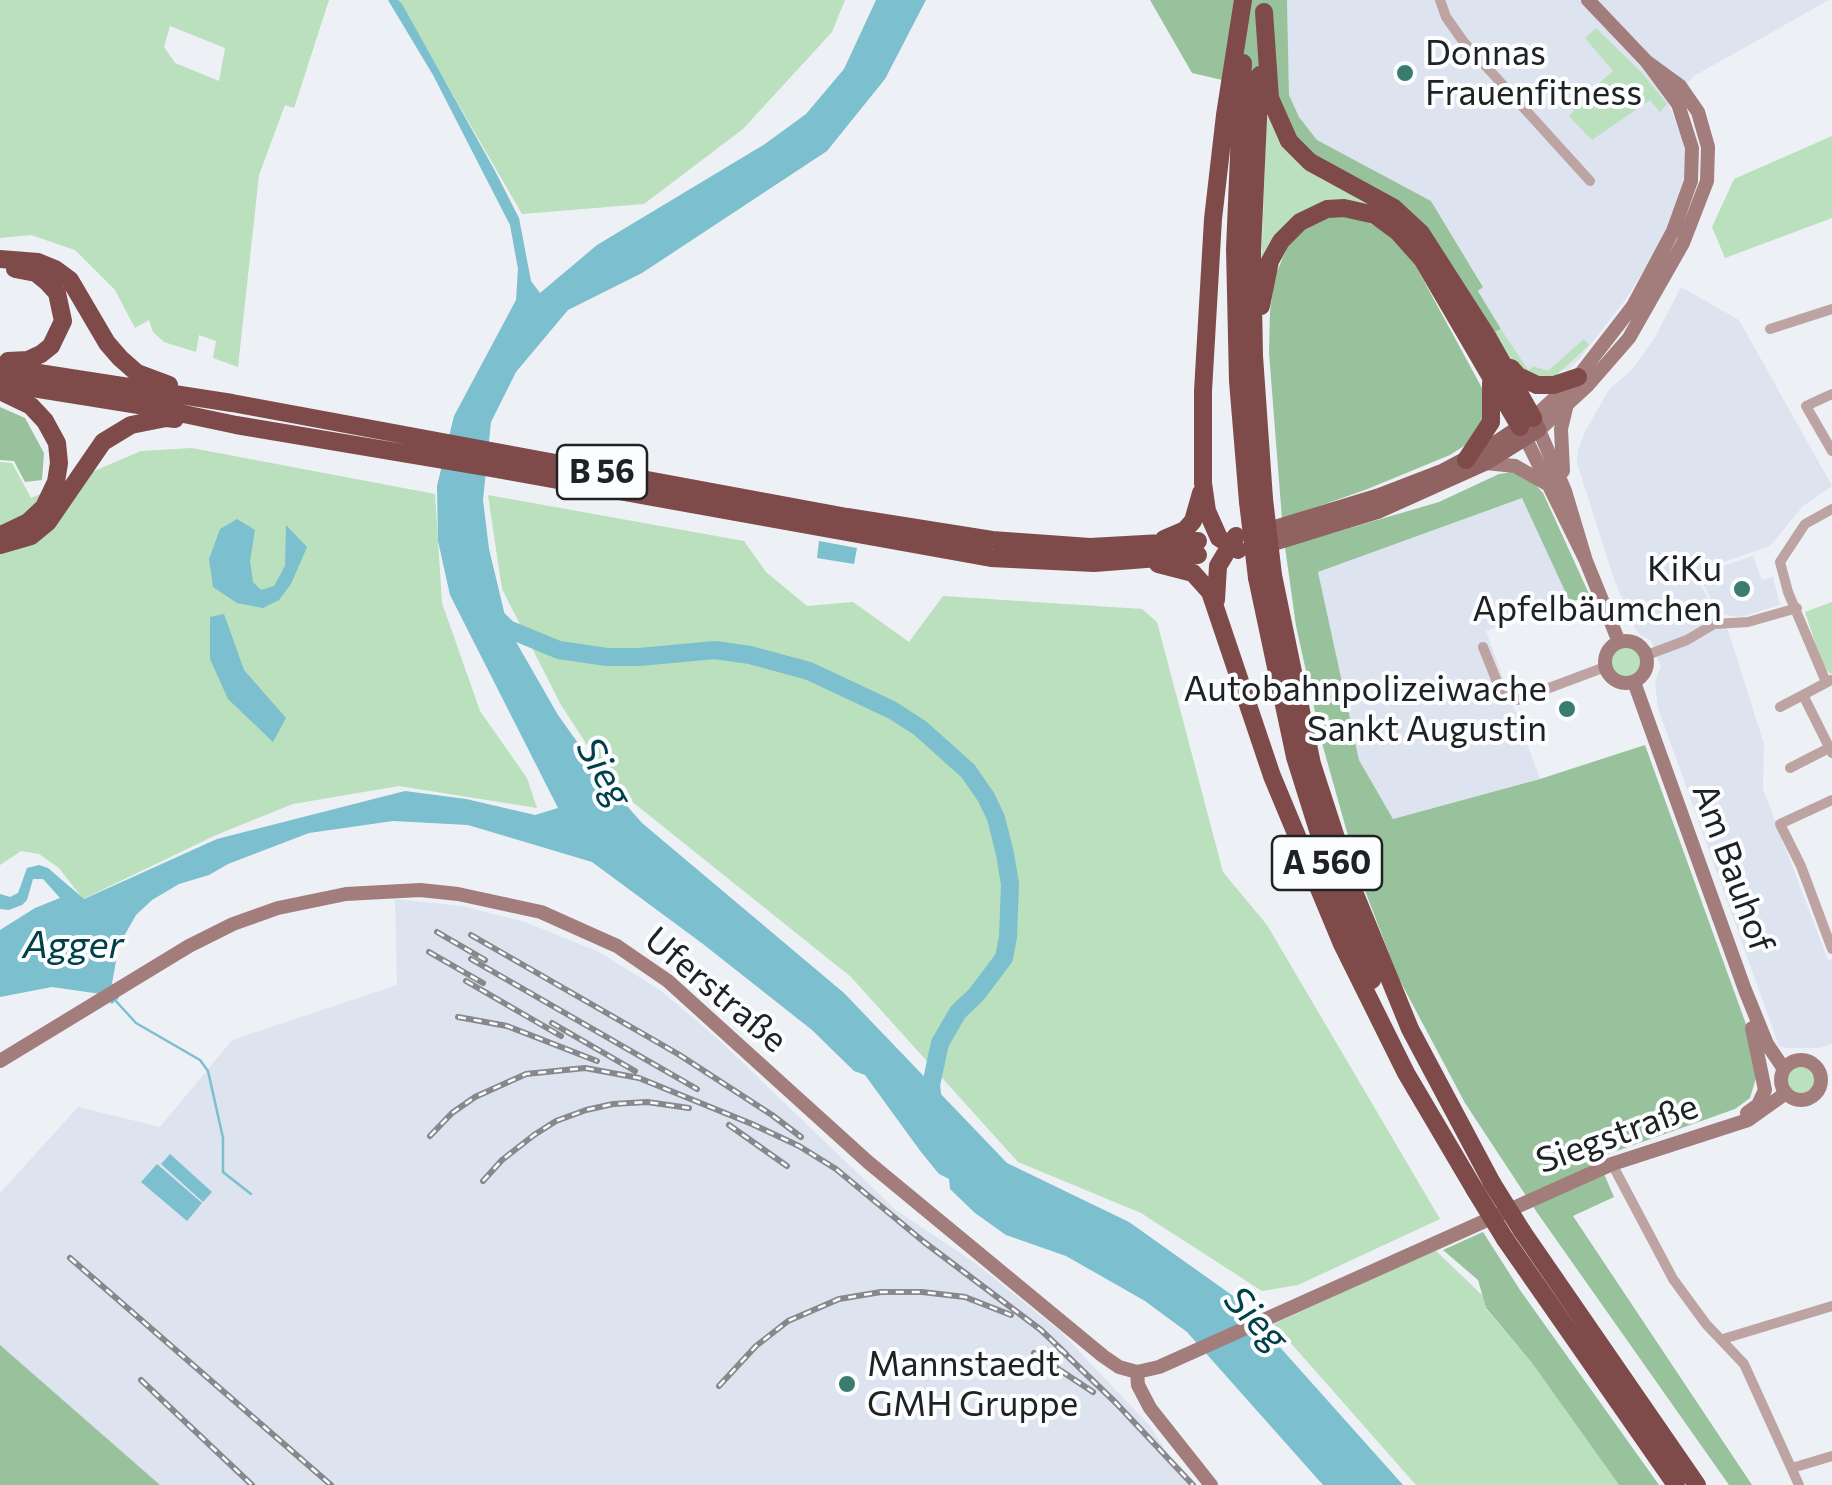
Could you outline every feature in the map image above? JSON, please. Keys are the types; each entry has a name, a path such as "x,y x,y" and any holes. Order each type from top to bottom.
{"highway":[{"path":"1216,606 1216,575 1229,544 1210,523 1203,483 1203,391 1213,219 1246,0"},
{"name":"A 560","path":"1246,0 1235,248 1238,381 1295,757 1326,860 1375,989 1442,1134 1484,1186"},
{"path":"1264,6 1270,98 1289,142 1310,162 1394,208 1414,225 1512,371 1531,383 1554,385 1578,377"},
{"name":"A 560","path":"1256,501 1252,251 1264,6"},
{"path":"1254,356 1266,277 1275,250 1300,222 1328,210 1344,208 1375,215 1408,242 1430,272 1529,429"},
{"path":"0,259 38,262 70,280 107,343 138,372 160,383 208,393 232,404"},
{"path":"0,268 23,269 47,282 57,294 63,321 51,346 41,354 28,360 0,363"},
{"path":"1487,336 1529,429"},
{"name":"B 56","path":"0,363 232,404 413,446 788,514 1002,559 1198,548"},
{"path":"1466,460 1491,422 1490,372"},
{"name":"B 56","path":"0,383 236,425 413,446"},
{"path":"0,391 31,406 45,420 56,443 58,463 56,482 44,507 28,522 0,535"},
{"path":"0,545 31,536 48,522 103,442 131,425 166,418 236,425"},
{"path":"1142,554 1194,521 1203,483"},
{"path":"1142,554 1194,573 1210,592 1266,761 1324,902 1392,1048 1442,1134"},
{"name":"A 560","path":"1265,576 1308,750 1352,887 1424,1058 1484,1186 1572,1341 1676,1485"},
{"name":"A 560","path":"1514,1236 1698,1485"}],"main road":[{"name":"B 56","path":"1229,544 1378,496 1529,429"},
{"name":"B 56","path":"1198,548 1286,541 1348,522 1486,463 1529,429"}],"street":[{"path":"1440,0 1446,17 1463,41 1590,182"},
{"path":"1529,429 1618,328 1647,283 1684,209 1692,181 1692,148 1684,116 1672,94 1588,0"},
{"path":"1529,429 1566,408 1610,361 1645,314 1684,243 1704,195 1708,148 1698,112 1680,86 1647,62"},
{"path":"1770,329 1832,309"},
{"path":"1832,394 1806,406 1832,451"},
{"path":"1566,408 1561,430 1566,492 1586,560"},
{"path":"1529,429 1548,485 1586,560 1619,642"},
{"path":"1529,429 1566,492"},
{"path":"1486,463 1514,466 1548,485"},
{"path":"1780,707 1829,681 1780,570 1783,553 1806,524 1832,508"},
{"path":"1647,655 1687,640 1714,624 1748,622 1797,608"},
{"path":"1619,642 1632,642 1647,655 1644,674 1627,684 1613,679 1605,667 1606,655 1619,642"},
{"path":"1484,647 1500,689 1516,700 1605,667"},
{"name":"Am Bauhof","path":"1634,682 1745,990 1768,1044 1784,1068"},
{"path":"1790,768 1831,751 1803,696"},
{"path":"1832,800 1780,824 1832,949"},
{"name":"Uferstraße","path":"0,1061 210,935 252,916 306,901 380,890 458,894 542,912 617,946 668,981 868,1162 1103,1356 1136,1372"},
{"path":"1730,1125 1758,1105 1765,1090 1745,990"},
{"path":"1794,1061 1812,1063 1826,1090 1804,1100 1786,1093 1781,1081 1784,1068 1794,1061"},
{"name":"Siegstraße","path":"1136,1372 1160,1367 1612,1164 1764,1111 1786,1093"},
{"path":"1612,1164 1673,1280 1706,1324 1744,1364 1799,1485"},
{"path":"1723,1338 1832,1306"},
{"path":"1136,1372 1150,1408 1211,1485"},
{"path":"1792,1468 1832,1456"}],"shaded area":[{"path":"1287,0 1829,0 1694,76 1669,104 1684,144 1686,168 1680,199 1661,242 1626,299 1580,358 1568,370 1544,372 1533,366 1528,370 1521,362 1478,290 1483,286 1431,201 1317,140 1299,117 1289,95"},
{"path":"1681,287 1739,320 1832,486 1803,506 1770,546 1694,572 1727,627 1764,744 1763,789 1828,960 1832,959 1832,1044 1819,1048 1779,1046 1658,708 1655,681 1661,667 1651,640 1641,636 1632,624 1577,463 1586,430 1610,388 1632,370 1655,337"},
{"path":"1523,497 1570,602 1486,631 1540,779 1393,819 1359,760 1318,572"},
{"name":"KiKu Apfelbäumchen","path":"1753,556 1762,580 1773,577 1780,605 1740,617 1719,614 1698,574"},
{"path":"395,899 462,906 525,922 599,952 660,990 720,1041 896,1210 975,1263 1061,1332 1150,1426 1169,1456 1195,1485 0,1485 0,1193 78,1107 160,1127 232,1040 397,985"}],"green space":[{"path":"0,0 329,0 294,108 285,105 259,175 238,367 213,358 216,341 199,335 196,352 164,342 153,332 149,320 135,328 115,290 75,250 31,235 0,238","holes":["170,26 225,48 219,81 175,63 164,47"]},
{"path":"398,0 845,0 832,32 743,129 644,204 522,214"},
{"path":"1150,0 1287,0 1289,95 1299,117 1317,140 1431,201 1483,287 1478,291 1501,329 1492,333 1440,248 1327,168 1295,140 1274,92 1192,73"},
{"path":"1596,28 1667,104 1660,112 1650,100 1592,140 1569,116 1574,111 1571,108 1613,71 1585,38"},
{"path":"1267,114 1275,127 1383,208 1392,219 1261,267"},
{"path":"1832,136 1832,218 1725,258 1712,227 1734,179"},
{"path":"1352,216 1389,232 1413,261 1482,388 1485,416 1467,444 1450,455 1282,519 1269,353 1275,276 1289,244 1302,230 1331,217"},
{"path":"1501,329 1528,370 1533,366 1548,371 1584,339 1589,345 1551,380 1543,381 1516,368 1492,333"},
{"path":"0,407 25,418 44,453 42,480 25,482 14,461 0,460"},
{"path":"192,448 435,494 442,603 480,711 527,778 537,808 399,786 293,804 216,835 83,899 59,868 39,854 21,851 0,865 0,462 12,463 31,498 141,451"},
{"path":"1512,472 1530,479 1543,493 1590,596 1570,602 1522,498 1318,572 1359,760 1393,819 1540,779 1645,745 1751,1038 1756,1078 1750,1098 1735,1109 1597,1158 1614,1197 1573,1216 1752,1485 1729,1485 1465,1103 1398,977 1359,875 1322,743 1296,626 1285,547 1439,502 1499,474"},
{"path":"488,495 744,541 766,572 807,606 853,602 909,642 943,596 1142,609 1157,622 1223,872 1267,925 1440,1219 1298,1285 1262,1291 1141,1213 1018,1162 851,977 615,788 561,705 502,589"},
{"path":"1832,602 1830,674 1822,664 1805,612"},
{"path":"1626,647 1640,656 1641,662 1632,676 1626,677 1612,668 1611,662 1620,648"},
{"path":"1801,1064 1811,1069 1816,1079 1811,1089 1801,1094 1791,1089 1786,1079 1791,1069"},
{"path":"1483,1232 1659,1485 1619,1485 1532,1363 1486,1308 1478,1280 1443,1250"},
{"path":"1435,1250 1483,1296 1486,1309 1532,1363 1619,1485 1416,1485 1274,1324"},
{"path":"0,1345 160,1485 0,1485"}],"water":[{"name":"Agger","path":"388,0 402,4 495,171 519,218 531,281 540,293 597,245 765,144 806,114 844,69 876,0 926,0 885,79 827,151 642,273 568,310 516,372 491,422 483,500 489,549 508,628 558,715 605,781 642,823 844,993 1007,1163 1129,1222 1236,1298 1403,1485 1323,1485 1187,1332 1145,1301 1066,1256 1006,1235 975,1213 950,1189 949,1179 939,1174 921,1152 865,1075 854,1071 812,1030 703,944 592,862 468,825 393,821 309,833 179,884 152,900 136,915 119,945 112,983 119,998 112,1004 101,994 52,987 0,997 0,930 60,898 43,879 33,879 22,905 0,909 0,894 10,897 18,893 27,868 48,868 84,899 217,839 405,791 466,799 535,815 558,808 450,595 438,541 437,486 454,416 516,300 518,269 510,225 433,75"},
{"path":"237,519 255,530 250,561 253,582 261,590 274,586 285,566 286,525 307,547 291,584 279,600 263,608 237,603 213,587 209,559 220,529"},
{"path":"819,541 857,548 854,564 817,558"},
{"path":"224,614 244,670 286,718 273,742 228,699 210,659 210,617"},
{"path":"170,1154 212,1192 203,1202 161,1164"},
{"path":"157,1164 202,1203 187,1221 141,1182"}],"waterway":[{"path":"490,612 508,629 559,650 607,657 715,650 809,671 892,710 920,728 968,771 996,818 1005,854 1010,884 1008,937 1004,958 958,1012 940,1043 931,1085 934,1109"},
{"path":"114,999 136,1023 200,1060 208,1071 223,1138 223,1172 251,1194"}],"railway":[{"path":"437,932 485,960"},
{"path":"471,935 678,1054 801,1137"},
{"path":"429,952 483,983"},
{"path":"471,959 697,1089"},
{"path":"466,981 561,1036"},
{"path":"458,1017 507,1026 597,1061"},
{"path":"552,1023 635,1071"},
{"path":"430,1136 475,1097 526,1074 585,1068 639,1078 752,1124 836,1169 924,1242 1041,1330 1066,1354"},
{"path":"483,1181 534,1135 556,1121 586,1110 647,1102 689,1108"},
{"path":"729,1125 787,1166"},
{"path":"70,1258 331,1485"},
{"path":"719,1386 756,1346 788,1321 839,1299 881,1292 922,1292 965,1297 1011,1315"},
{"path":"1057,1346 1193,1485"},
{"path":"1034,1353 1093,1392"},
{"path":"141,1380 252,1485"}],"place":[{"name":"Donnas Frauenfitness","path":"1405,73"},
{"name":"KiKu Apfelbäumchen","path":"1742,589"},
{"name":"Autobahnpolizeiwache Sankt Augustin","path":"1567,709"},
{"name":"Mannstaedt GMH Gruppe","path":"847,1384"}],"water label":[{"name":"Sieg","path":"604,772"},
{"name":"Sieg","path":"1256,1319"}]}
